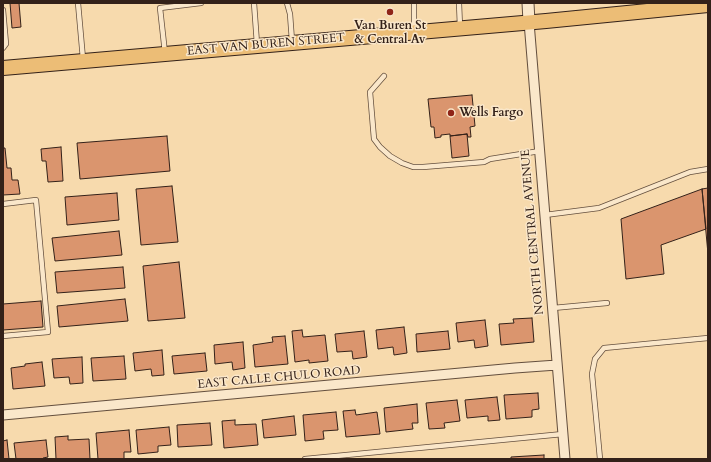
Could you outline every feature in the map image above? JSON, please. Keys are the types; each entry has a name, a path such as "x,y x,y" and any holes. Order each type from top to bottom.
{"main road":[{"name":"EAST VAN BUREN STREET","path":"3,68 529,22 642,9 708,5"}],"street":[{"name":"NORTH CENTRAL AVENUE","path":"528,3 565,459"},
{"name":"EAST CALLE CHULO ROAD","path":"3,415 557,365"}],"lane":[{"path":"78,3 83,61"},
{"path":"165,54 161,5 201,3"},
{"path":"254,3 258,46"},
{"path":"287,3 290,14 292,43"},
{"path":"414,3 414,32"},
{"path":"459,3 460,28"},
{"path":"3,10 6,44 3,48"},
{"path":"384,76 370,92 374,139 390,156 402,163 413,167 418,167 484,162 490,159 540,151"},
{"path":"545,215 600,208 690,172 708,169"},
{"path":"3,204 36,200 48,332 3,336"},
{"path":"553,308 607,303"},
{"path":"600,459 592,374 595,359 604,348 708,338"},
{"path":"305,459 563,434"}],"building":[{"path":"10,3 19,3 21,27 12,28"},
{"name":"Wells Fargo","path":"472,95 475,126 470,127 471,137 468,137 467,134 450,136 450,134 441,135 441,137 435,138 434,127 431,127 428,99"},
{"path":"467,134 469,156 452,158 450,136"},
{"path":"167,136 170,171 80,179 77,143"},
{"path":"61,147 63,181 48,182 46,161 42,161 41,149"},
{"path":"3,148 5,148 7,168 11,168 12,180 18,180 20,194 3,195"},
{"path":"172,186 178,242 141,245 136,189"},
{"path":"708,188 708,254 702,189"},
{"path":"702,189 706,229 661,245 664,274 626,279 621,219"},
{"path":"117,193 119,220 67,225 65,197"},
{"path":"119,231 122,255 55,261 52,238"},
{"path":"179,262 185,318 148,321 143,266"},
{"path":"123,267 125,288 57,293 55,272"},
{"path":"125,299 128,321 59,327 57,306"},
{"path":"41,301 43,327 3,330 3,304"},
{"path":"532,318 534,342 501,345 499,324 514,323 513,319"},
{"path":"485,320 488,346 475,348 474,340 458,342 456,323"},
{"path":"404,327 407,353 394,355 393,347 378,349 376,330"},
{"path":"302,330 303,337 325,335 328,361 309,363 309,360 295,362 292,331"},
{"path":"364,331 367,357 353,359 352,351 337,352 335,334"},
{"path":"448,331 450,349 417,352 416,334"},
{"path":"285,336 288,364 255,367 253,345 273,342 272,337"},
{"path":"243,342 245,368 233,370 232,362 215,364 214,345"},
{"path":"162,350 164,375 152,376 151,369 135,371 133,353"},
{"path":"205,353 207,371 174,374 172,356"},
{"path":"124,356 126,379 93,381 91,358"},
{"path":"82,357 83,383 70,384 69,377 54,378 52,359"},
{"path":"42,362 45,386 13,389 11,368 25,366 25,364"},
{"path":"538,393 539,409 532,410 532,417 506,419 504,395"},
{"path":"497,397 500,420 488,421 488,416 467,418 465,400"},
{"path":"457,400 460,421 444,423 445,428 429,429 426,403"},
{"path":"417,404 418,423 412,423 413,429 386,432 384,408"},
{"path":"355,410 356,415 377,412 380,434 346,437 343,411"},
{"path":"336,412 338,430 323,431 324,439 305,441 303,415"},
{"path":"294,416 296,435 264,438 262,420"},
{"path":"235,420 235,425 256,424 258,445 224,448 222,421"},
{"path":"210,423 212,445 178,447 177,425"},
{"path":"169,427 171,445 158,446 158,452 138,454 136,430"},
{"path":"129,430 131,452 124,452 124,459 98,459 96,433"},
{"path":"68,436 68,440 89,439 90,459 56,459 55,437"},
{"path":"7,440 9,459 3,459 3,441"},
{"path":"46,440 48,457 43,459 16,459 14,443"},
{"path":"544,455 544,459 511,459 511,457"}],"place":[{"name":"Van Buren St & Central Av","path":"390,12"},
{"name":"Wells Fargo","path":"451,113"}]}
